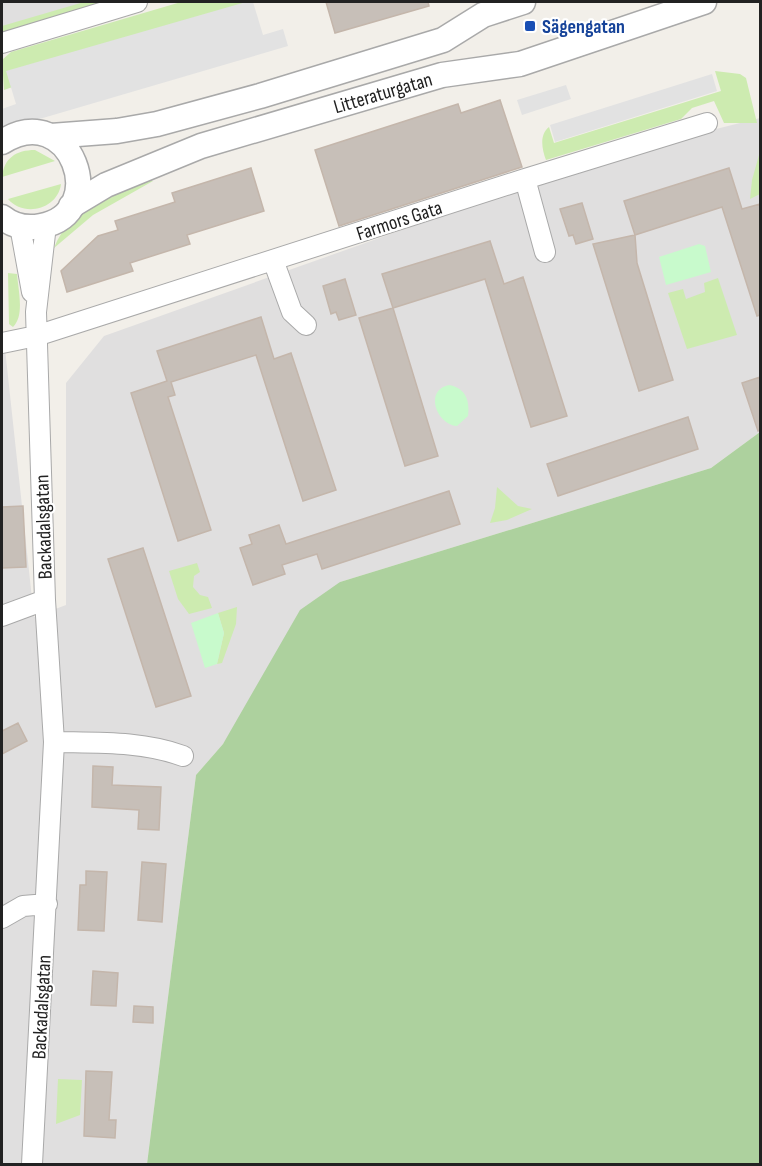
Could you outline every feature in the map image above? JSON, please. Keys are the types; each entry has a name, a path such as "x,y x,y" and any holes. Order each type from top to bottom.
{"street":[{"path":"2,43 137,2"},
{"name":"Litteraturgatan","path":"2,142 20,133 30,132 51,136 117,131 196,114 442,40 483,15 523,2"},
{"name":"Litteraturgatan","path":"46,225 64,214 71,206 106,185 201,146 442,75 520,64 704,2"},
{"name":"Farmors Gata","path":"2,343 36,336 707,123"},
{"path":"51,136 67,149 77,167 78,187 71,206"},
{"path":"525,179 545,252"},
{"path":"7,221 46,225"},
{"name":"Backadalsgatan","path":"7,221 36,312"},
{"name":"Backadalsgatan","path":"32,1164 54,742 45,600 36,336 36,312 46,225"},
{"path":"273,260 292,312 306,325"},
{"path":"2,616 45,600"},
{"path":"54,742 127,744 160,748 183,756"},
{"path":"2,918 23,906 47,904"}],"shaded area":[{"path":"2,2 153,2 2,46"},
{"path":"246,2 253,2 263,35 283,29 288,46 2,130 2,109 16,104 6,71"},
{"path":"712,74 717,91 555,142 550,125"},
{"path":"566,85 571,99 522,115 517,100"},
{"path":"760,118 760,432 711,468 340,582 223,744 196,775 147,1164 2,1164 2,321 34,617 66,605 66,383 104,336 531,184 672,140"}],"green space":[{"path":"84,2 107,2 2,33 2,26"},
{"path":"181,2 253,2 4,90 2,60 11,52"},
{"path":"715,71 740,74 746,78 757,123 724,123 714,101 692,108 681,119 546,160 543,138 549,127 554,143 721,91"},
{"path":"35,150 55,161 2,177 5,165 12,156"},
{"path":"759,155 760,194 750,199 752,180"},
{"path":"144,178 153,181 93,215 54,248 61,234 80,213"},
{"path":"61,184 54,200 39,208 23,208 8,199"},
{"path":"699,244 705,246 711,272 666,285 659,257"},
{"path":"8,273 17,274 19,294 19,316 13,327 9,324"},
{"path":"718,278 737,335 687,349 668,293 683,289 686,299 705,292 704,283"},
{"path":"449,385 463,392 468,405 468,416 457,426 443,419 436,407 437,393 441,388"},
{"path":"760,432 760,1164 147,1164 196,775 223,744 300,610 340,582 711,468"},
{"path":"497,487 518,506 532,509 507,520 490,523 495,508"},
{"path":"197,563 200,572 194,576 193,587 200,595 208,597 212,608 189,614 178,599 169,571"},
{"path":"237,607 236,624 222,663 217,664 224,633 218,613"},
{"path":"218,613 224,633 217,664 205,668 191,623"},
{"path":"58,1079 82,1080 80,1115 56,1124"}],"building":[{"path":"326,2 428,2 429,6 335,33"},
{"path":"500,100 522,167 339,226 315,150 458,104 461,113"},
{"path":"251,168 264,211 187,235 190,244 130,263 133,271 67,292 61,271 98,236 118,230 115,221 175,202 172,193"},
{"path":"729,168 742,209 760,204 760,315 757,316 722,207 635,235 624,201"},
{"path":"582,203 593,239 576,244 573,235 569,236 560,209"},
{"path":"635,235 637,263 673,380 639,391 593,244"},
{"path":"490,241 504,284 523,277 567,416 531,427 485,279 393,308 382,274"},
{"path":"345,279 356,315 339,320 336,312 331,314 323,286"},
{"path":"393,308 438,456 405,466 359,318"},
{"path":"261,317 274,359 291,353 336,490 303,501 256,355 171,382 175,395 168,397 211,530 178,541 131,393 167,381 157,351"},
{"path":"760,377 760,430 758,431 742,383"},
{"path":"688,417 698,449 558,496 547,464"},
{"path":"449,491 460,524 322,569 317,554 282,565 285,574 253,585 240,548 252,544 249,535 279,525 286,544"},
{"path":"23,506 26,567 2,568 2,507"},
{"path":"143,548 191,696 156,707 108,559"},
{"path":"18,723 27,741 2,754 2,731"},
{"path":"93,766 113,767 112,785 161,787 159,830 138,829 139,810 92,807"},
{"path":"142,862 166,864 162,922 138,920"},
{"path":"86,871 107,872 104,931 78,930 80,885 86,885"},
{"path":"93,971 118,973 116,1006 91,1005"},
{"path":"134,1006 153,1007 153,1023 133,1022"},
{"path":"86,1071 112,1072 109,1120 116,1120 115,1138 84,1136"}],"place":[{"name":"Sägengatan","path":"530,26"}]}
